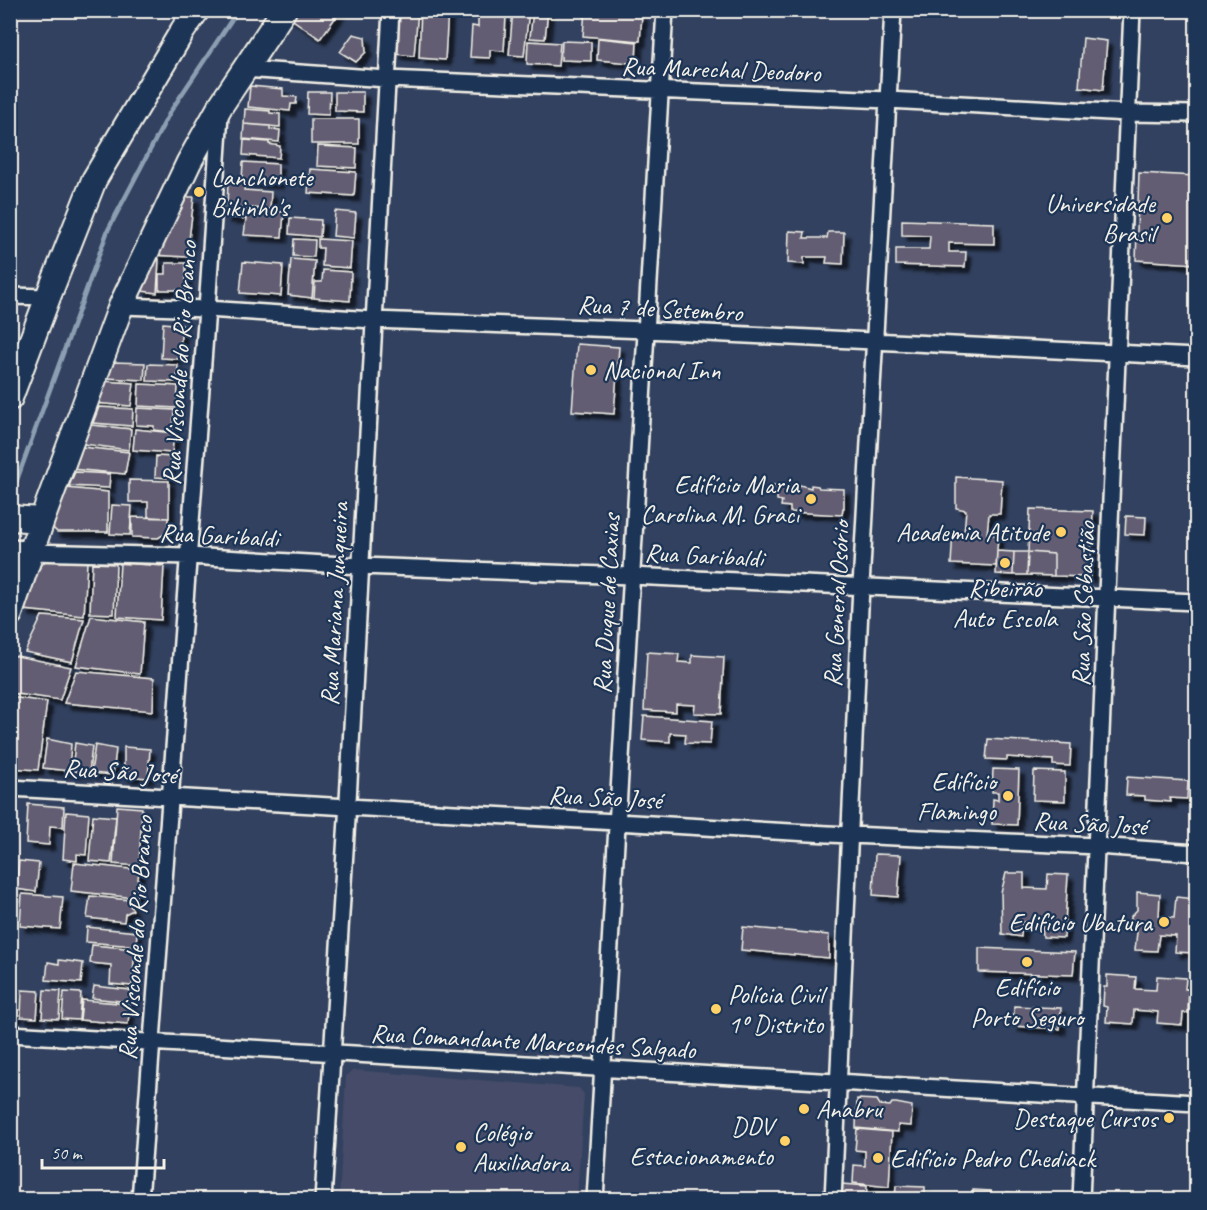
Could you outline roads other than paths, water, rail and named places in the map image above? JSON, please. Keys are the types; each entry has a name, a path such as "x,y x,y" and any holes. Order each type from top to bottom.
{"main road":[{"path":"10,398 94,180 197,10"},
{"path":"10,614 24,518 189,162 220,105 284,10"}],"street":[{"name":"Rua Mariana Junqueira","path":"323,1200 391,10"},
{"name":"Rua Duque de Caxias","path":"594,1200 665,10"},
{"name":"Rua General Osório","path":"833,1200 861,586 893,10"},
{"name":"Rua São Sebastião","path":"1081,1200 1132,10"},
{"name":"Rua Marechal Deodoro","path":"244,69 387,79 888,100 1128,113 1197,114"},
{"name":"Rua Visconde do Rio Branco","path":"140,1200 207,309 220,105"},
{"path":"10,296 48,297"},
{"name":"Rua 7 de Setembro","path":"121,306 372,320 646,330 1197,357"},
{"name":"Rua Garibaldi","path":"20,552 188,556 361,566 1197,602"},
{"name":"Rua São José","path":"10,788 849,835 1097,846 1197,854"},
{"name":"Rua Comandante Marcondes Salgado","path":"10,1034 1197,1103"}],"waterway":[{"path":"10,499 108,230 170,112 238,10"}],"place":[{"name":"Lanchonete Bikinho's","path":"199,192"},
{"name":"Universidade Brasil","path":"1167,218"},
{"name":"Nacional Inn","path":"591,370"},
{"name":"Edifício Maria Carolina M. Graci","path":"811,499"},
{"name":"Academia Atitude","path":"1061,532"},
{"name":"Ribeirão Auto Escola","path":"1005,563"},
{"name":"Edifício Flamingo","path":"1008,796"},
{"name":"Edifício Ubatura","path":"1164,922"},
{"name":"Edifício Porto Seguro","path":"1027,962"},
{"name":"Polícia Civil 1º Distrito","path":"716,1009"},
{"name":"Anabru","path":"804,1109"},
{"name":"Destaque Cursos","path":"1169,1118"},
{"name":"DDV Estacionamento","path":"785,1141"},
{"name":"Colégio Auxiliadora","path":"461,1147"},
{"name":"Edifício Pedro Chediack","path":"878,1158"}]}
